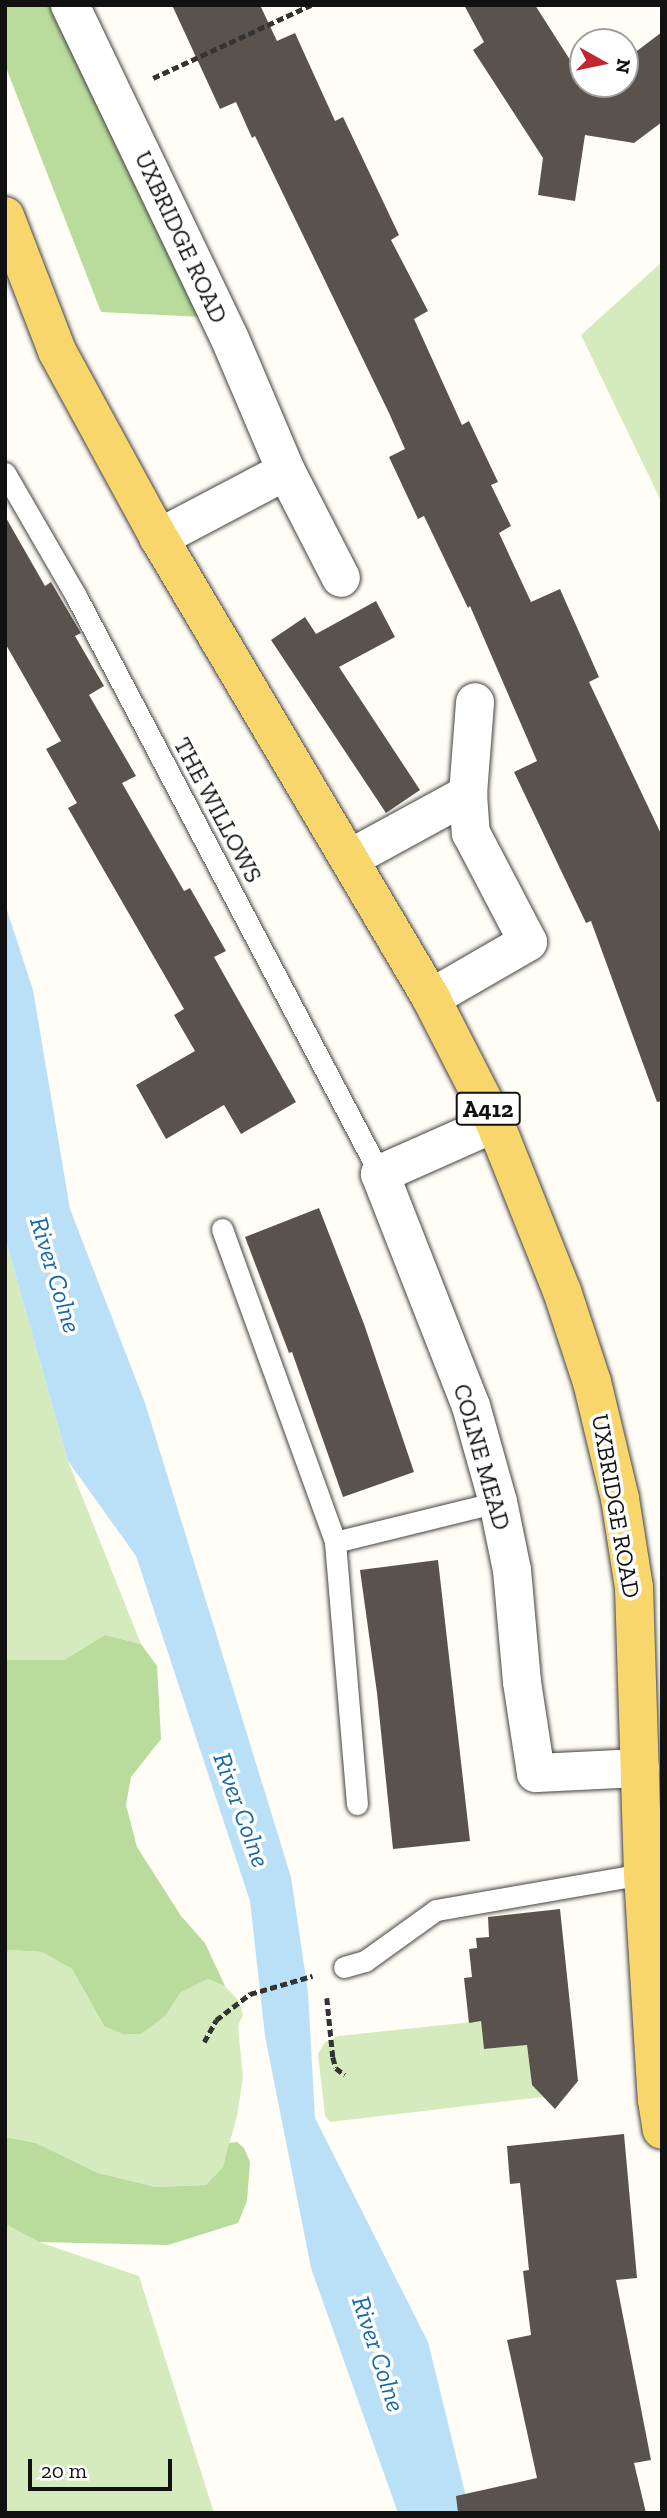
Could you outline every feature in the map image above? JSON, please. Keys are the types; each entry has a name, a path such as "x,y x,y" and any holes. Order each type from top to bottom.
{"main road":[{"name":"UXBRIDGE ROAD","path":"5,216 57,351 159,538 261,716 431,998 495,1124 562,1291 592,1382 620,1499 634,1587 643,1874 660,2110"}],"street":[{"name":"UXBRIDGE ROAD","path":"70,5 230,339 286,471 341,578"},
{"path":"159,538 286,471"},
{"path":"431,998 528,942 471,833 468,794 475,702"},
{"path":"349,859 468,794"},
{"path":"380,1174 495,1124"},
{"name":"COLNE MEAD","path":"380,1174 471,1406 498,1502 512,1570 522,1682 536,1773 640,1768"}],"lane":[{"name":"THE WILLOWS","path":"5,473 76,596 380,1174"},
{"path":"222,1230 335,1542 357,1804"},
{"path":"335,1542 498,1502"},
{"path":"344,1967 365,1961 436,1910 643,1874"}],"path":[{"path":"114,95 311,5"},
{"path":"204,2042 216,2020 239,2001 261,1990 309,1977"},
{"path":"326,1986 333,2057 336,2068 345,2075"}],"green space":[{"path":"5,5 54,5 203,317 101,312 5,65"},
{"path":"662,262 662,503 581,335"},
{"path":"5,1238 68,1461 141,1644 105,1635 64,1660 5,1660"},
{"path":"105,1635 141,1644 157,1666 161,1739 131,1777 126,1805 137,1847 181,1916 205,1943 225,1986 208,1979 180,1993 165,2016 141,2034 123,2034 104,2026 72,1969 42,1952 10,1950 5,1953 5,1660 64,1660"},
{"path":"10,1950 42,1952 72,1969 104,2026 164,2016 180,1993 208,1979 225,1986 239,2001 243,2015 238,2026 243,2077 237,2116 223,2167 206,2185 156,2187 98,2173 36,2143 5,2137 5,1953"},
{"path":"481,2021 484,2049 527,2045 532,2085 543,2097 330,2122 325,2116 318,2054 325,2042 339,2036"},
{"path":"5,2137 36,2143 98,2173 156,2187 206,2185 223,2167 229,2143 237,2142 244,2148 250,2162 247,2201 238,2223 168,2245 39,2242 5,2224"},
{"path":"5,2224 39,2242 139,2276 214,2513 5,2513"}],"water":[{"name":"River Colne","path":"5,904 33,990 70,1209 145,1403 291,1877 308,1992 315,2118 428,2342 470,2513 398,2513 311,2268 265,2036 250,1901 136,1556 68,1461 5,1238"}],"building":[{"path":"172,5 260,5 277,41 295,33 335,121 343,117 399,235 391,240 428,311 414,319 462,425 469,421 498,482 491,485 511,526 499,533 531,602 560,589 599,677 589,682 662,836 662,1101 657,1102 591,921 586,923 514,772 537,761 470,606 468,608 424,516 418,519 389,457 405,449 389,413 255,136 252,138 236,102 220,109"},
{"path":"464,5 535,5 569,58 569,98 639,98 639,49 662,32 662,122 634,143 585,135 575,201 538,195 543,158 473,50 484,42"},
{"path":"5,516 45,586 51,582 81,633 75,636 104,686 89,695 136,776 122,783 184,891 190,888 226,951 214,957 296,1102 241,1134 224,1105 166,1139 136,1085 195,1051 174,1015 184,1009 68,808 77,803 46,749 61,741 5,643"},
{"path":"376,601 395,637 339,667 420,790 386,813 271,640 305,617 316,634"},
{"path":"319,1208 364,1324 414,1472 343,1497 292,1352 289,1353 245,1237"},
{"path":"438,1560 470,1841 393,1849 377,1693 360,1570"},
{"path":"560,1909 578,2081 555,2109 532,2085 527,2045 484,2049 481,2021 469,2023 464,1978 472,1977 469,1949 477,1948 476,1938 489,1937 488,1917"},
{"path":"624,2134 637,2278 616,2280 651,2460 634,2463 646,2513 458,2513 456,2496 537,2478 507,2340 531,2335 523,2271 529,2270 520,2183 510,2184 507,2146"}]}
